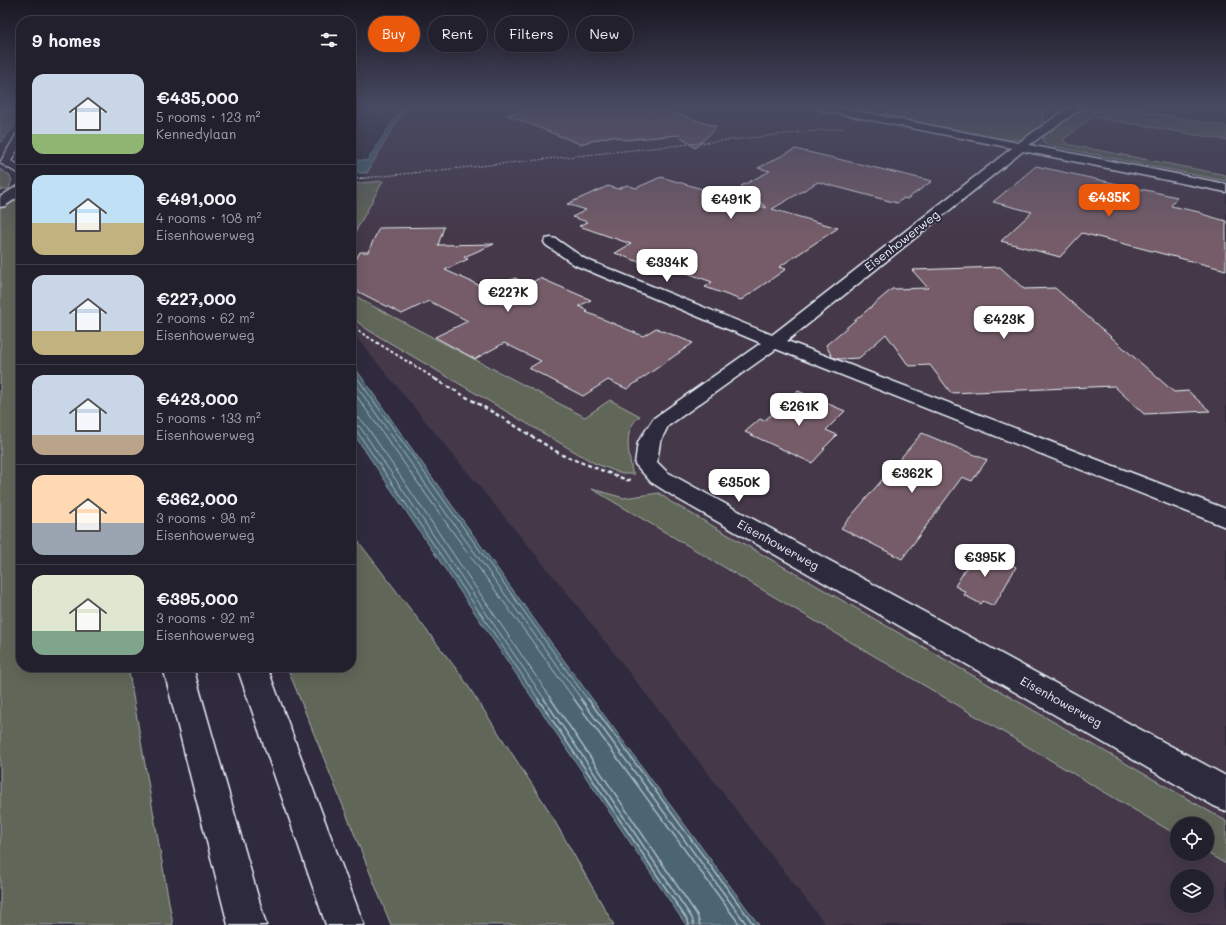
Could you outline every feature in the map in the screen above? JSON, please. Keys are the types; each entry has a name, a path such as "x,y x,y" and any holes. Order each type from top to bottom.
{"main road":[{"path":"11,150 4,162 16,168"},
{"name":"Eisenhowerweg","path":"1018,150 774,342 661,422 650,435 646,450 646,464 659,478 1226,794"},
{"path":"1038,150 1226,188"},
{"path":"0,203 16,192"},
{"path":"551,242 580,262 774,342 1226,518"},
{"path":"179,672 247,925"},
{"path":"254,672 345,925"}],"path":[{"path":"356,178 630,150"},
{"path":"356,328 360,332 412,366 501,417 562,455 627,480 659,478"}],"shaded area":[{"path":"380,150 1226,150 1226,925 826,925 568,594 356,337 356,192"}],"green space":[{"path":"1073,150 1098,150 1226,175 1226,181"},
{"path":"0,169 9,175 12,180 9,189 0,190"},
{"path":"383,181 356,231 356,184"},
{"path":"16,196 16,672 129,672 173,925 0,925 0,207"},
{"path":"356,295 365,302 585,417 610,400 640,416 631,428 628,442 632,472 635,474 623,474 594,463 368,330 356,321"},
{"path":"592,489 624,498 659,493 671,502 1226,821 1226,864 1214,857 1214,817 1170,817 1170,831"},
{"path":"356,537 461,675 546,806 614,925 391,925 289,672 356,672"}],"water":[{"path":"374,150 380,150 367,173 359,173 356,169 356,160 367,161"},
{"path":"356,369 502,575 759,925 686,925 356,437"}],"building":[{"path":"793,150 800,150 932,181 907,199 904,198 897,203 818,182 772,209 838,228 779,267 786,269 741,300 705,287 712,282 662,264 655,268 615,253 631,244 579,226 588,222 572,217 586,210 567,204 608,186 618,189 627,185 636,188 661,177 767,208 741,186 770,171 758,168"},
{"path":"1036,166 1177,197 1171,206 1199,212 1226,221 1226,270 1082,233 1060,257 1001,241 1032,212 993,202"},
{"path":"444,227 438,245 494,244 464,257 468,259 445,270 490,290 515,278 528,284 540,278 591,300 579,306 588,311 586,312 643,336 656,328 693,343 627,389 608,380 583,396 529,368 541,361 504,343 475,359 435,337 468,321 429,301 402,314 356,291 356,260 360,252 368,252 379,228"},
{"path":"1000,267 1024,289 1055,288 1174,392 1188,391 1210,411 1144,414 1114,386 951,393 930,365 909,366 886,334 859,358 839,359 832,357 826,345 892,289 928,288 912,270"},
{"path":"798,391 845,411 826,430 837,435 812,463 745,432 760,419 764,421"},
{"path":"922,433 987,460 972,481 962,477 902,559 841,528"},
{"path":"978,549 1016,567 994,606 983,601 981,604 964,595 966,592 955,586"}]}
